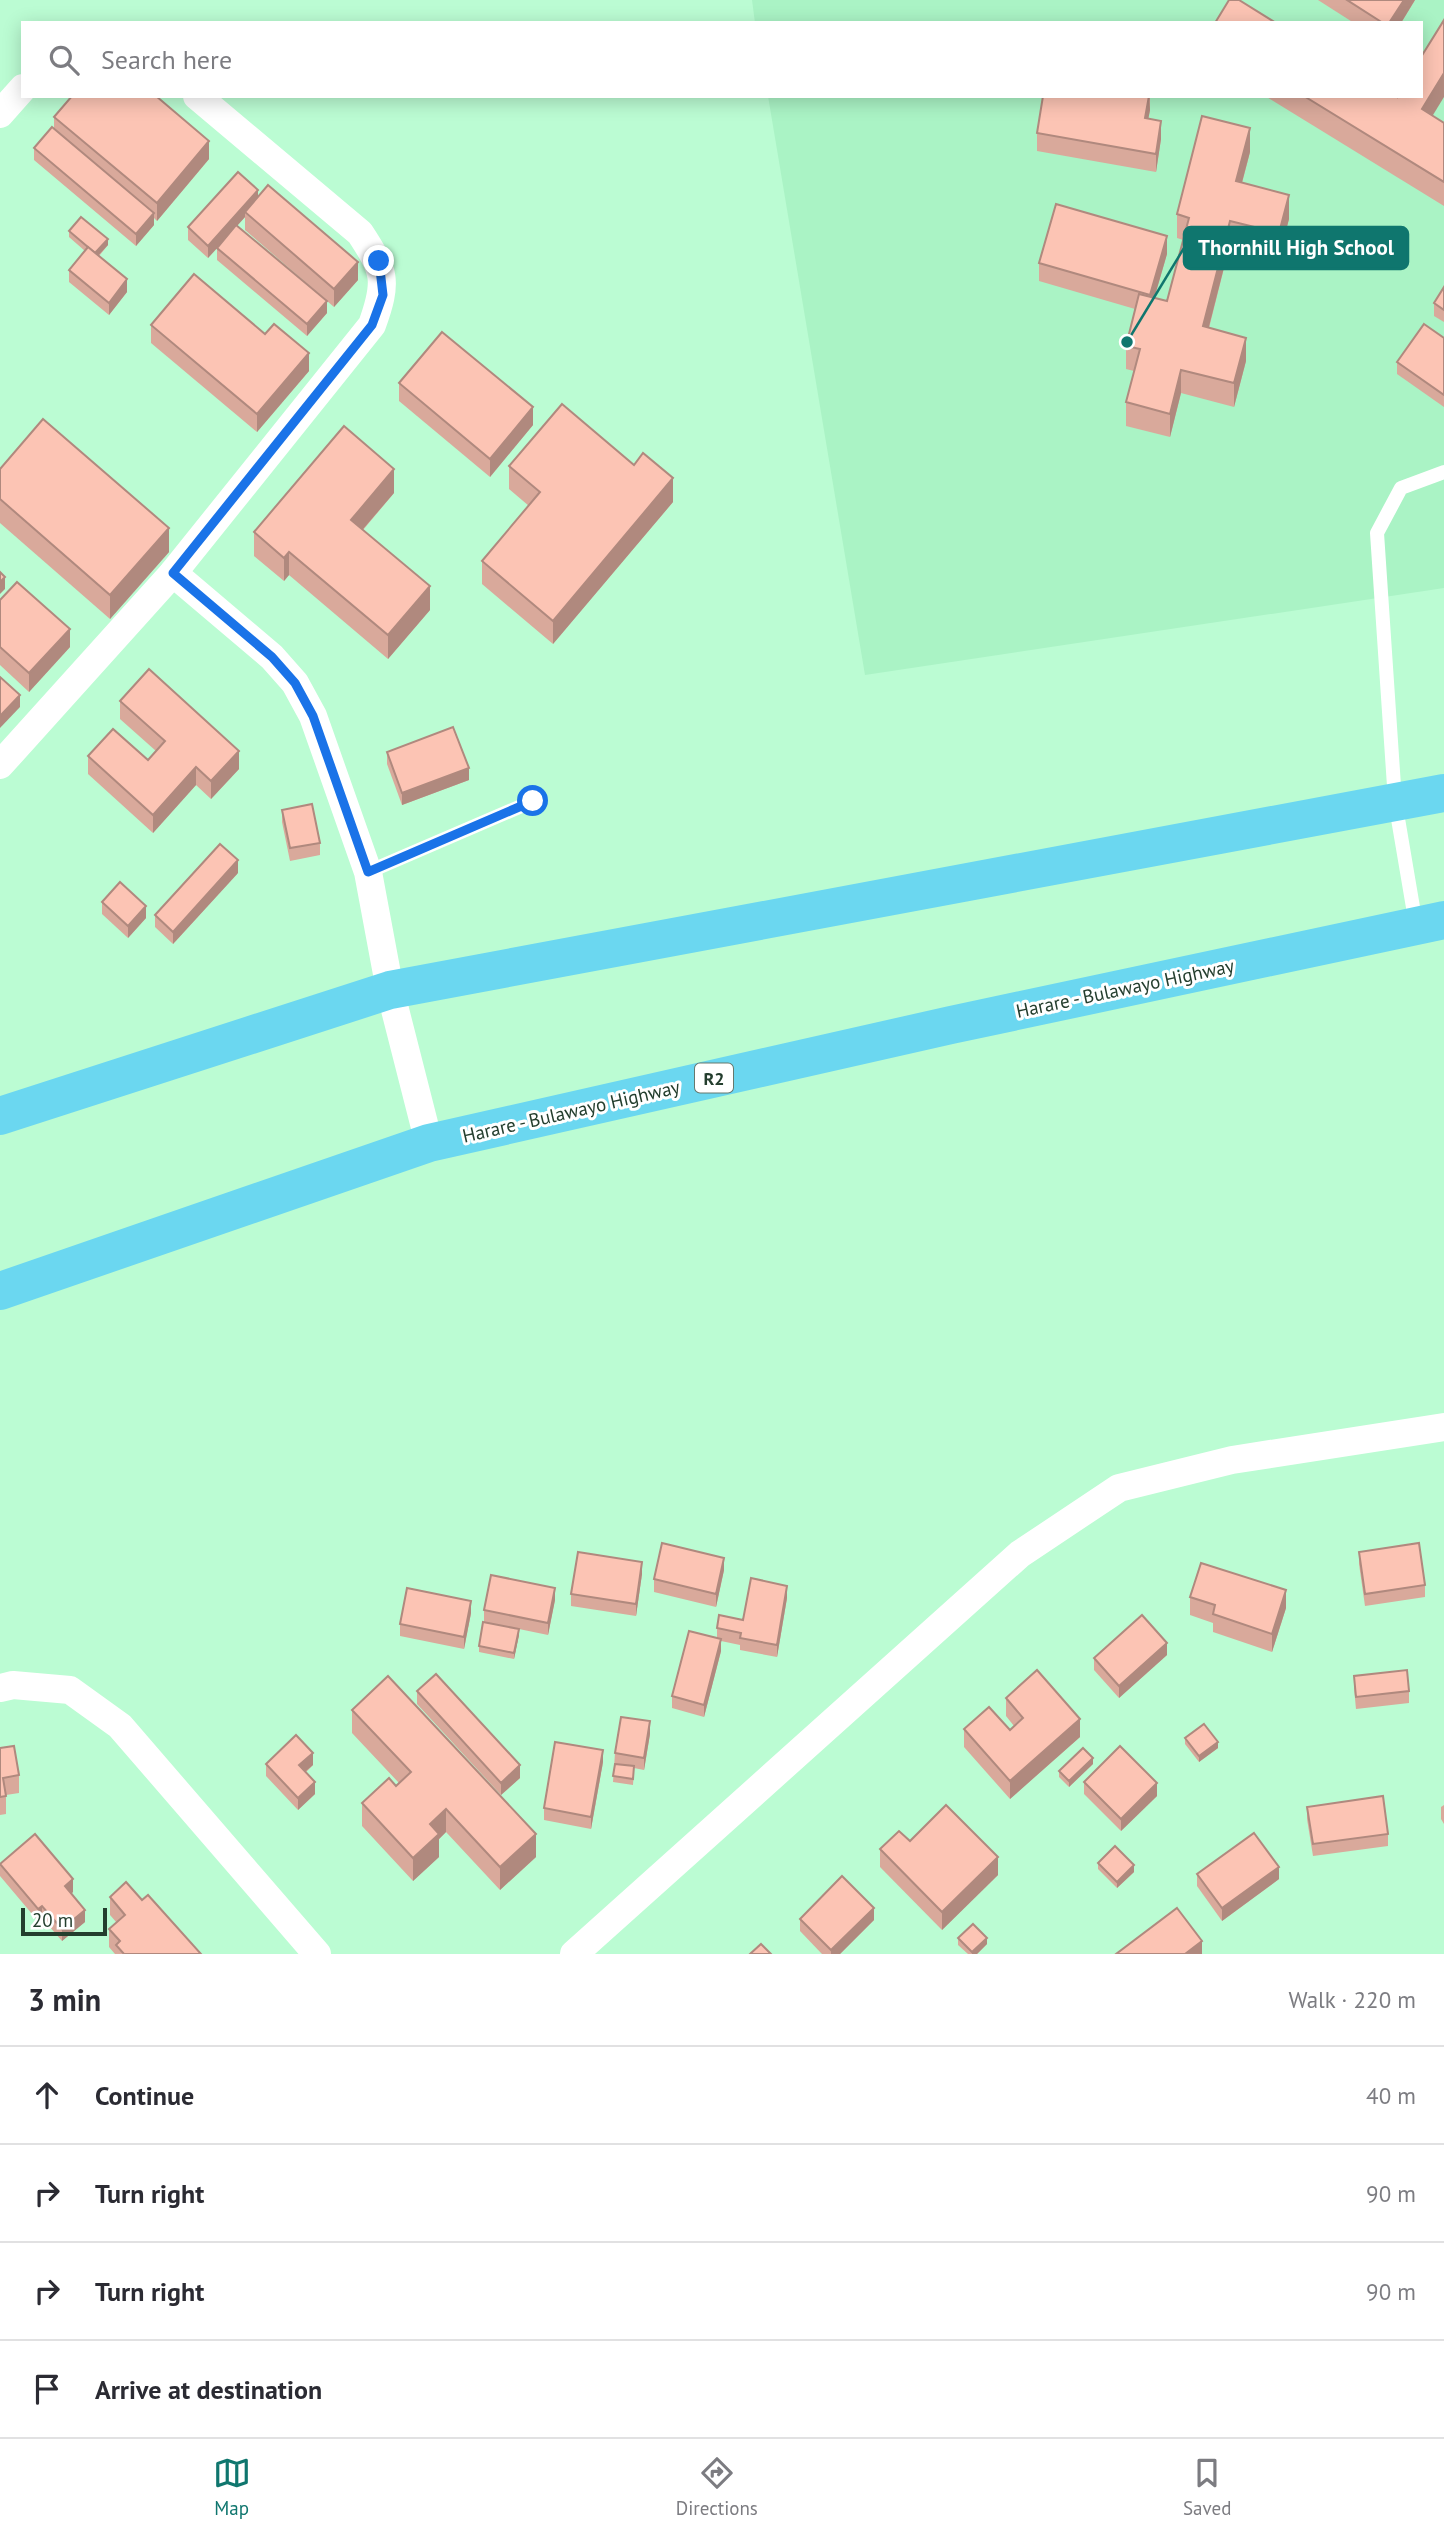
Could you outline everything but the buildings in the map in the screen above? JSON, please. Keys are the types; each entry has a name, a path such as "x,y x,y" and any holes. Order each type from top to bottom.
{"highway":[{"path":"0,1115 390,990 1444,793"},
{"name":"Harare - Bulawayo Highway","path":"0,1291 429,1143 951,1025 1430,923"}],"street":[{"path":"0,114 21,90"},
{"path":"0,765 173,573 372,325 383,295 379,261 360,233 199,98"},
{"path":"173,573 272,657 295,683 313,716 368,872 390,990 429,1143"},
{"path":"575,1954 1020,1554 1119,1488 1232,1460 1444,1427"},
{"path":"0,1688 13,1685 70,1690 120,1726 317,1954"}],"lane":[{"path":"1430,923 1395,801 1377,533 1401,488 1444,471"},
{"path":"368,872 533,801"}],"shaded area":[{"path":"752,0 1444,0 1444,588 865,675 768,98 1423,98 1423,21 755,21"}],"place":[{"name":"Thornhill High School","path":"1127,342"}],"route":[{"path":"379,261 383,295 372,325 173,573 272,657 295,683 313,716 368,872 533,801"}]}
